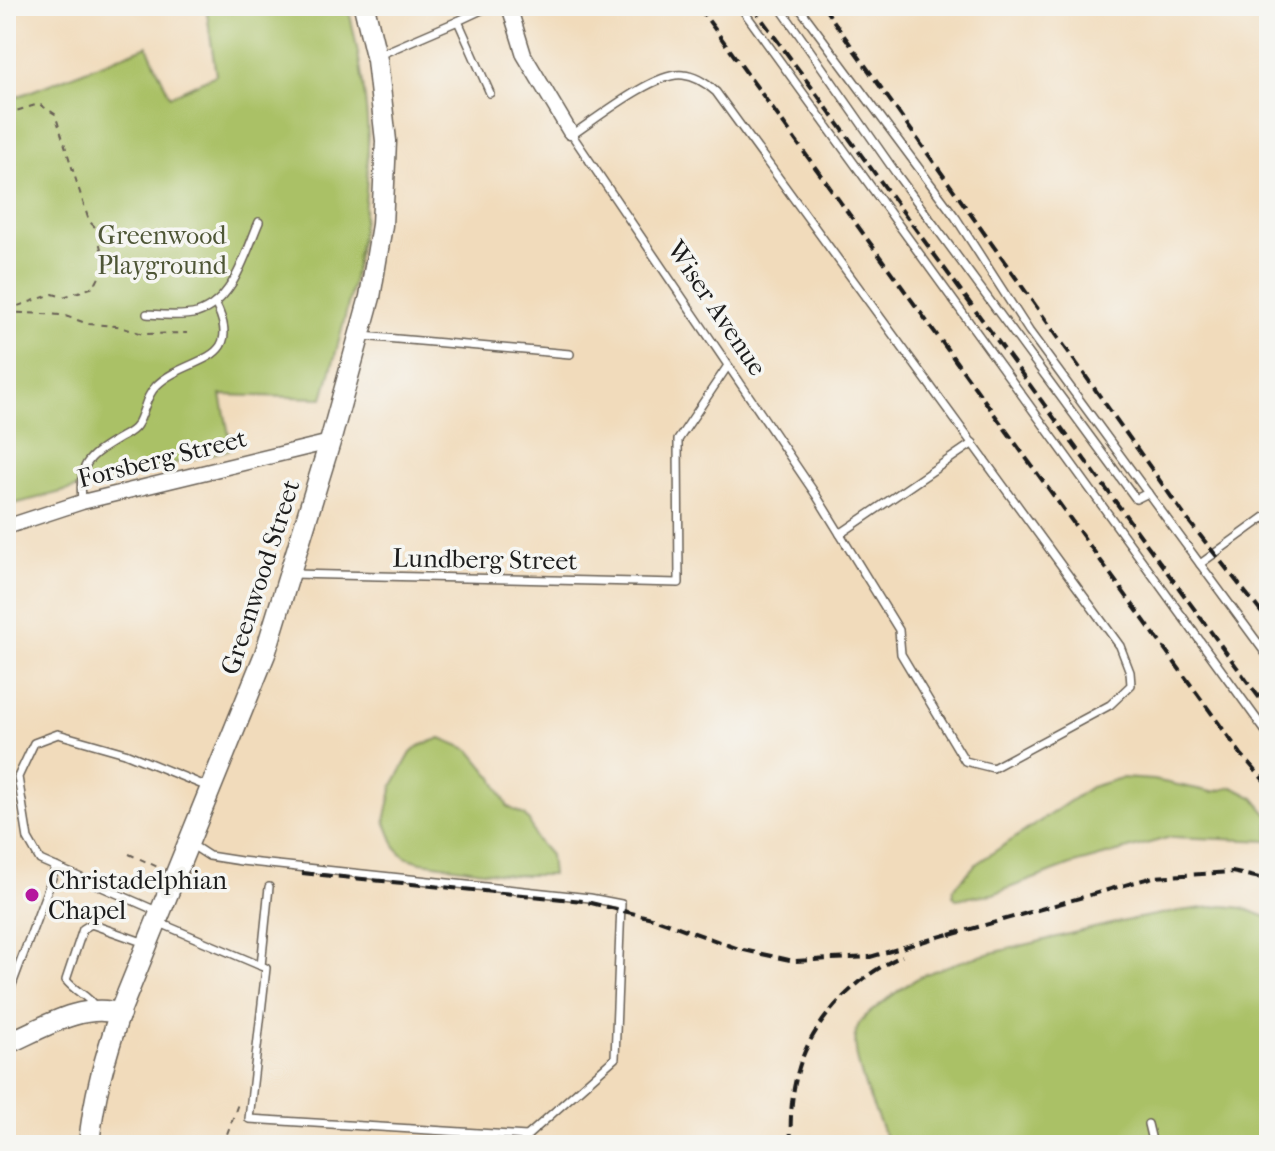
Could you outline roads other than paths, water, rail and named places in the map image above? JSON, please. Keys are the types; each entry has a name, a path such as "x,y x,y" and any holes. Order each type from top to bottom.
{"main road":[{"name":"Greenwood Street","path":"89,1145 91,1116 102,1068 120,1014 265,654 330,442 377,265 386,141 376,56 364,6"},
{"path":"6,1044 76,1014 98,1011 120,1014"}],"street":[{"name":"Wiser Avenue","path":"509,6 524,55 571,134"},
{"name":"Forsberg Street","path":"6,527 82,502 330,442"}],"lane":[{"path":"376,56 490,6"},
{"path":"740,6 1269,736"},
{"path":"779,6 898,176 1136,499 1148,493"},
{"path":"798,6 956,218 1029,331 1269,658"},
{"path":"458,21 490,93"},
{"path":"571,134 659,77 681,74 701,80 716,92 973,443 840,534"},
{"name":"Wiser Avenue","path":"571,134 840,534 899,630 901,654 965,761 993,768 1110,705 1131,685 1130,672 1120,646 973,443"},
{"path":"147,314 196,313 226,294 259,222"},
{"path":"82,502 80,478 96,452 131,432 156,386 221,346 226,335 225,322 215,303"},
{"path":"359,336 570,354"},
{"name":"Lundberg Street","path":"291,574 679,583 678,440 727,367"},
{"path":"1200,564 1269,514"},
{"path":"210,788 125,753 58,734 34,743 18,777 28,839 40,860 266,968 249,1119 527,1136"},
{"path":"188,843 209,856 241,861 590,898 621,904 615,1058 527,1136 521,1145"},
{"path":"6,1044 7,998 56,867"},
{"path":"261,966 269,887"},
{"path":"98,1011 90,998 72,988 66,980 83,929 91,924 100,925 147,943"},
{"path":"1148,1124 1153,1145"}],"railway":[{"path":"698,6 1241,754 1269,786"},
{"path":"752,6 1269,711"},
{"path":"823,6 1187,519 1269,622"},
{"path":"950,935 1153,877 1232,872 1269,880"},
{"path":"302,873 583,901 656,919 739,949 794,961 870,957 959,931"},
{"path":"791,1145 796,1080 813,1035 852,988 902,956"}],"place":[{"name":"Christadelphian Chapel","path":"32,895"}],"park label":[{"name":"Greenwood Playground","path":"162,250"}]}
